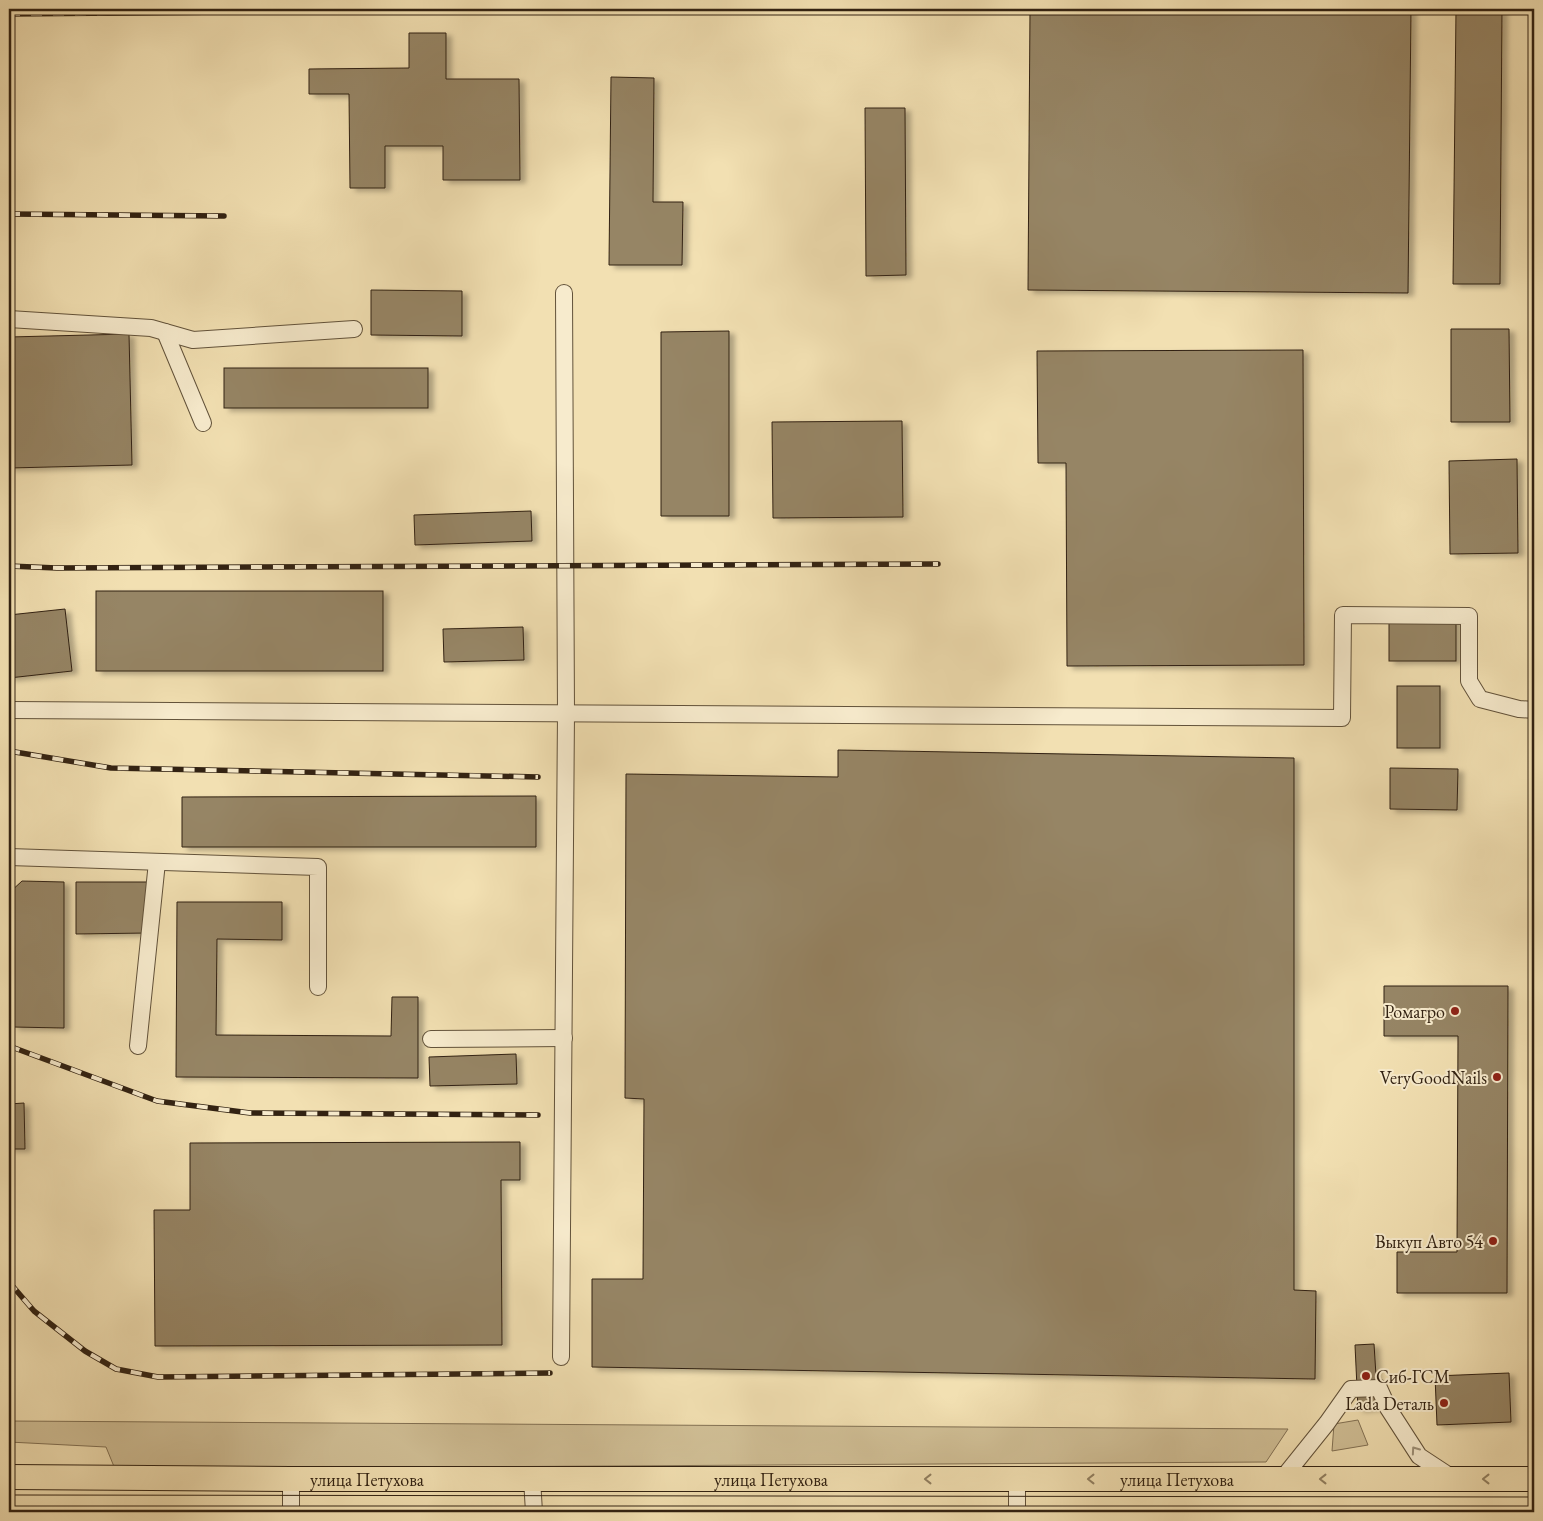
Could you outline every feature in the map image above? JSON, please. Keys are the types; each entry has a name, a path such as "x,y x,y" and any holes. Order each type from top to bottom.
{"highway":[{"name":"улица Петухова","path":"9,1477 291,1479 1534,1479"}],"lane":[{"path":"561,1357 566,713 564,293"},
{"path":"9,318 151,328 193,340 354,329"},
{"path":"165,332 203,423"},
{"path":"9,710 1342,718 1343,615 1469,616 1469,681 1480,699 1519,709 1534,710"},
{"path":"9,857 318,866 318,986"},
{"path":"138,1046 158,862"},
{"path":"431,1039 564,1038"},
{"path":"1282,1479 1327,1423 1351,1389 1379,1388 1388,1408 1419,1456 1454,1479"},
{"path":"291,1479 291,1512"},
{"path":"532,1479 534,1512"},
{"path":"1017,1479 1017,1512"}],"shaded area":[{"path":"1358,1420 1368,1445 1332,1451 1334,1424"},
{"path":"9,1421 1288,1429 1266,1462 115,1469 106,1447 9,1442"}],"building":[{"path":"1030,9 1411,9 1408,293 1028,290"},
{"path":"1456,9 1502,9 1500,284 1453,284"},
{"path":"409,33 446,33 446,79 519,79 520,180 443,180 443,146 385,146 385,188 350,188 349,94 309,94 309,69 409,68"},
{"path":"611,77 654,78 653,202 683,202 682,265 609,265"},
{"path":"865,108 905,108 906,275 866,276"},
{"path":"371,290 462,291 462,336 371,335"},
{"path":"1451,329 1509,329 1510,422 1451,422"},
{"path":"729,331 729,516 661,516 661,332"},
{"path":"129,334 132,465 9,468 9,337"},
{"path":"1303,350 1304,665 1067,666 1066,463 1038,463 1037,351"},
{"path":"224,368 428,368 428,408 224,408"},
{"path":"902,421 903,517 773,518 772,422"},
{"path":"1517,459 1518,553 1450,554 1449,461"},
{"path":"531,511 532,541 415,545 414,515"},
{"path":"96,591 383,591 383,671 96,671"},
{"path":"65,609 72,671 9,678 9,615"},
{"path":"1389,618 1456,618 1456,661 1389,661"},
{"path":"523,627 524,660 444,662 443,629"},
{"path":"1397,686 1440,686 1440,748 1397,748"},
{"path":"838,750 1294,758 1294,1290 1316,1291 1315,1379 592,1367 592,1279 643,1279 644,1099 625,1098 626,774 838,777"},
{"path":"1390,768 1458,769 1457,810 1390,809"},
{"path":"536,796 536,847 182,847 182,797"},
{"path":"22,881 64,882 64,1028 13,1027 12,930 9,930 9,893"},
{"path":"76,882 147,882 147,933 76,934"},
{"path":"177,902 282,902 282,940 217,939 216,1035 391,1036 392,997 418,997 418,1078 176,1077"},
{"path":"1384,986 1508,986 1507,1293 1397,1293 1397,1252 1457,1252 1458,1036 1384,1036"},
{"path":"516,1054 517,1084 430,1086 429,1057"},
{"path":"24,1103 25,1149 9,1149 9,1104"},
{"path":"520,1142 520,1180 501,1180 502,1345 155,1346 154,1210 190,1210 190,1143"},
{"name":"Сиб-ГСМ","path":"1374,1344 1378,1407 1358,1409 1355,1345"},
{"path":"1509,1373 1511,1422 1437,1425 1435,1376"}],"tram line":[{"path":"9,1495 1534,1497"},
{"path":"9,1507 1534,1509"}],"railway":[{"path":"9,14 232,12 263,9"},
{"path":"9,214 224,216"},
{"path":"9,566 57,568 938,564"},
{"path":"9,751 111,768 538,777"},
{"path":"9,1046 157,1101 250,1113 538,1115"},
{"path":"9,1282 34,1311 85,1351 116,1369 158,1377 550,1373"}],"place":[{"name":"Ромагро","path":"1455,1011"},
{"name":"VeryGoodNails","path":"1497,1077"},
{"name":"Выкуп Авто 54","path":"1493,1241"},
{"name":"Сиб-ГСМ","path":"1366,1376"},
{"name":"Lada Dеталь","path":"1444,1403"}]}
